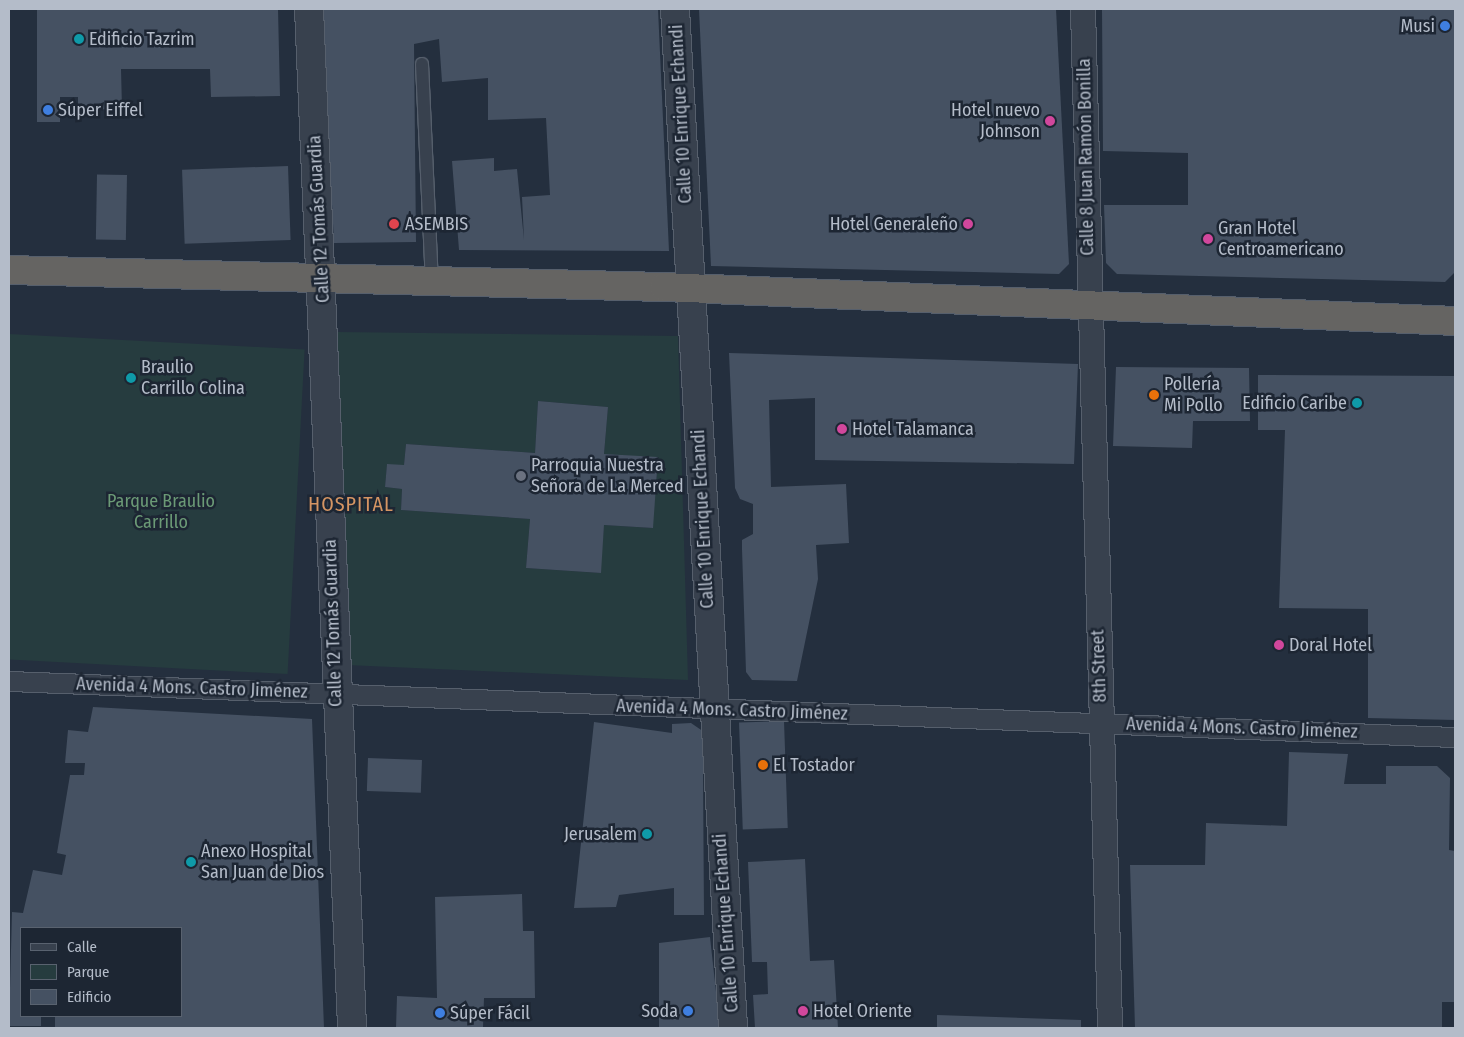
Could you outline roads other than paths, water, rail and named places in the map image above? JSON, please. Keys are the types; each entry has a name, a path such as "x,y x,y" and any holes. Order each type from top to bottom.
{"highway":[{"path":"9,270 691,288 1455,321"}],"street":[{"name":"Calle 12 Tomás Guardia","path":"309,9 321,278 335,694 352,1028"},
{"name":"Calle 10 Enrique Echandi","path":"675,9 713,710 733,1028"},
{"name":"Calle 8 Juan Ramón Bonilla","path":"1083,9 1089,304"},
{"name":"8th Street","path":"1089,304 1110,1028"},
{"name":"Avenida 4 Mons. Castro Jiménez","path":"9,681 713,710 1100,722 1455,737"}],"lane":[{"path":"422,64 432,281"}],"place":[{"name":"Musi","path":"1445,26"},
{"name":"Edificio Tazrim","path":"79,39"},
{"name":"Súper Eiffel","path":"48,110"},
{"name":"Hotel nuevo Johnson","path":"1050,121"},
{"name":"ASEMBIS","path":"394,224"},
{"name":"Hotel Generaleño","path":"968,224"},
{"name":"Gran Hotel Centroamericano","path":"1208,239"},
{"name":"Braulio Carrillo Colina","path":"131,378"},
{"name":"Pollería Mi Pollo","path":"1154,395"},
{"name":"Edificio Caribe","path":"1357,403"},
{"name":"Hotel Talamanca","path":"842,429"},
{"name":"Parroquia Nuestra Señora de La Merced","path":"521,476"},
{"name":"Doral Hotel","path":"1279,645"},
{"name":"El Tostador","path":"763,765"},
{"name":"Jerusalem","path":"647,834"},
{"name":"Anexo Hospital San Juan de Dios","path":"191,862"},
{"name":"Soda","path":"688,1011"},
{"name":"Hotel Oriente","path":"803,1011"},
{"name":"Súper Fácil","path":"440,1013"}],"district":[{"name":"HOSPITAL","path":"351,504"}],"park label":[{"name":"Parque Braulio Carrillo","path":"161,512"}]}
